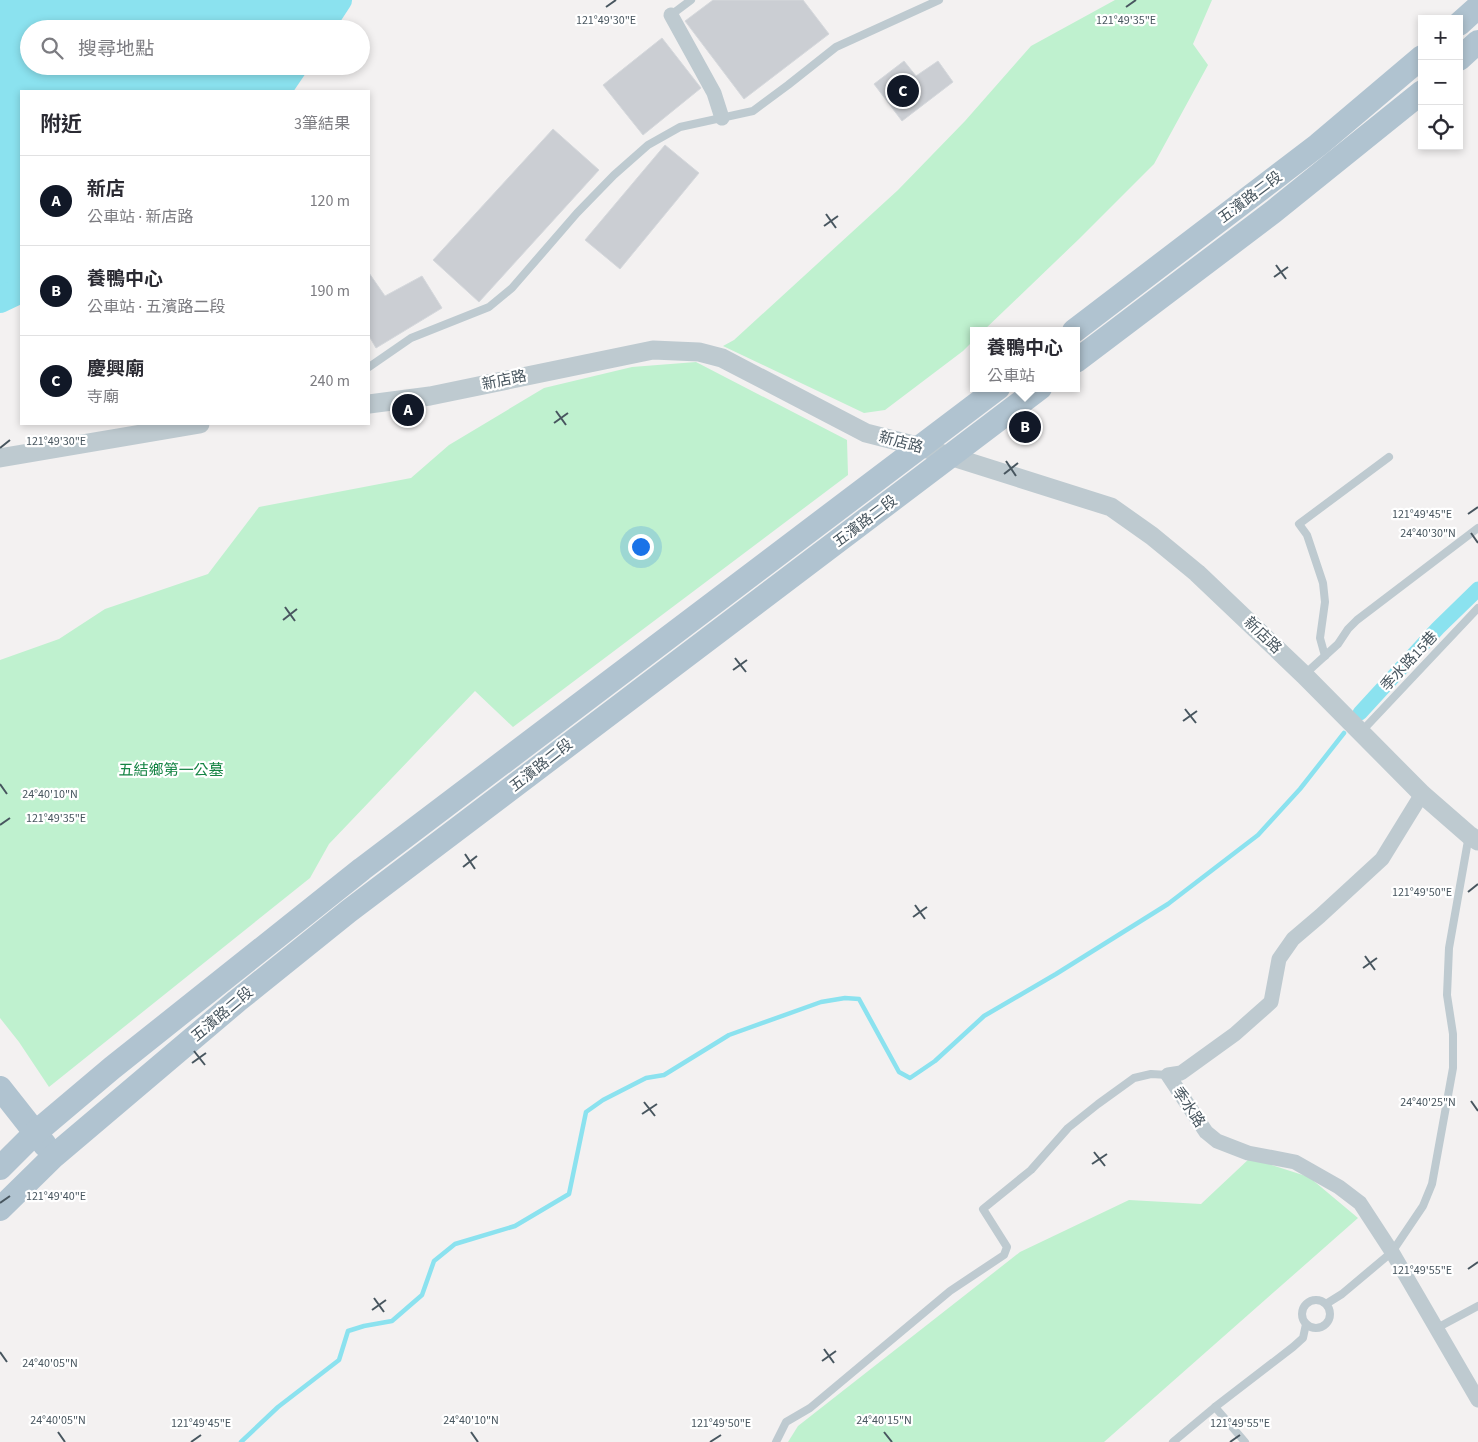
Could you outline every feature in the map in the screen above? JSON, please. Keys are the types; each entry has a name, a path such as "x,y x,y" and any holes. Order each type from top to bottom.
{"main road":[{"path":"1463,20 1478,7"},
{"path":"1463,55 1478,42"},
{"name":"五濱路二段","path":"1079,327 1318,145 1418,60"},
{"name":"五濱路二段","path":"1080,358 1272,212 1418,95"},
{"name":"五濱路二段","path":"0,1168 35,1133 112,1068 362,869 993,392"},
{"name":"五濱路二段","path":"0,1209 54,1156 237,1001 349,911 1035,392"},
{"path":"0,1088 54,1156"}],"street":[{"path":"671,15 714,93 722,118"},
{"name":"新店路","path":"370,404 430,396 653,350 698,352 722,358 866,433 921,447 1111,507 1152,536 1197,572 1361,732"},
{"path":"0,458 194,425"},
{"path":"1361,732 1422,794 1474,838"},
{"name":"季水路","path":"1422,794 1382,859 1293,939 1278,960 1271,1002 1235,1034 1181,1073 1168,1075 1206,1132 1217,1142 1248,1153 1295,1162 1338,1187 1360,1203 1392,1252 1478,1400"}],"lane":[{"path":"671,15 691,0"},
{"path":"370,366 411,338 488,307 512,288 614,175 648,146 680,127 753,111 836,47 939,0"},
{"path":"1325,656 1320,638 1325,602 1323,583 1306,535 1299,524 1389,457"},
{"path":"1304,675 1338,644 1348,629 1358,620 1478,528"},
{"name":"季水路15巷","path":"1361,732 1478,608"},
{"path":"1326,1304 1342,1294 1392,1252 1423,1206 1432,1184 1453,1068 1453,1034 1447,995 1450,948 1474,838"},
{"path":"776,1442 786,1422 810,1408 950,1290 1004,1255 1007,1247 983,1209 1031,1170 1068,1128 1134,1078 1151,1074 1168,1075"},
{"path":"1173,1442 1303,1338 1306,1324 1302,1314 1306,1304 1316,1299 1330,1308 1331,1314 1326,1324 1316,1328 1306,1324"},
{"path":"1437,1328 1478,1306"},
{"path":"1216,1407 1245,1442"}],"green space":[{"path":"1115,0 1212,0 1193,44 1208,65 1154,164 987,327 970,327 970,344 963,351 885,410 864,413 723,346 734,340 898,190 965,121 1031,46"},
{"name":"五結鄉第一公墓","path":"696,362 847,440 848,475 513,727 475,691 329,844 310,878 49,1087 19,1042 0,1018 0,660 59,639 105,609 208,574 259,507 411,478 449,445 544,388 632,367"},
{"path":"1250,1158 1309,1177 1358,1218 1104,1442 788,1442 798,1426 1020,1252 1129,1200 1201,1204"}],"water":[{"path":"0,0 339,0 326,20 20,20 20,75 289,75 278,90 20,90 20,289 0,299"}],"building":[{"path":"713,0 803,0 829,34 744,99 685,21"},
{"path":"662,38 701,88 643,135 603,85"},
{"path":"904,61 916,76 938,61 953,82 902,121 874,84"},
{"path":"553,129 599,170 479,302 433,260"},
{"path":"665,145 699,173 620,269 585,240"},
{"path":"370,274 385,296 422,276 442,308 376,348 370,338"}],"waterway":[{"path":"326,20 339,0"},
{"path":"279,90 289,75"},
{"path":"0,300 20,290"},
{"path":"1360,713 1438,628 1478,589"},
{"path":"241,1442 278,1407 339,1360 348,1331 392,1321 422,1295 434,1261 455,1244 515,1226 569,1194 586,1112 603,1100 646,1078 664,1075 729,1035 821,1002 845,998 859,999 899,1072 910,1078 935,1061 984,1016 1056,974 1168,904 1258,835 1300,789 1344,733"}],"place":[{"name":"慶興廟","path":"903,91"},
{"name":"新店","path":"408,410"},
{"name":"養鴨中心","path":"1025,427"}]}
